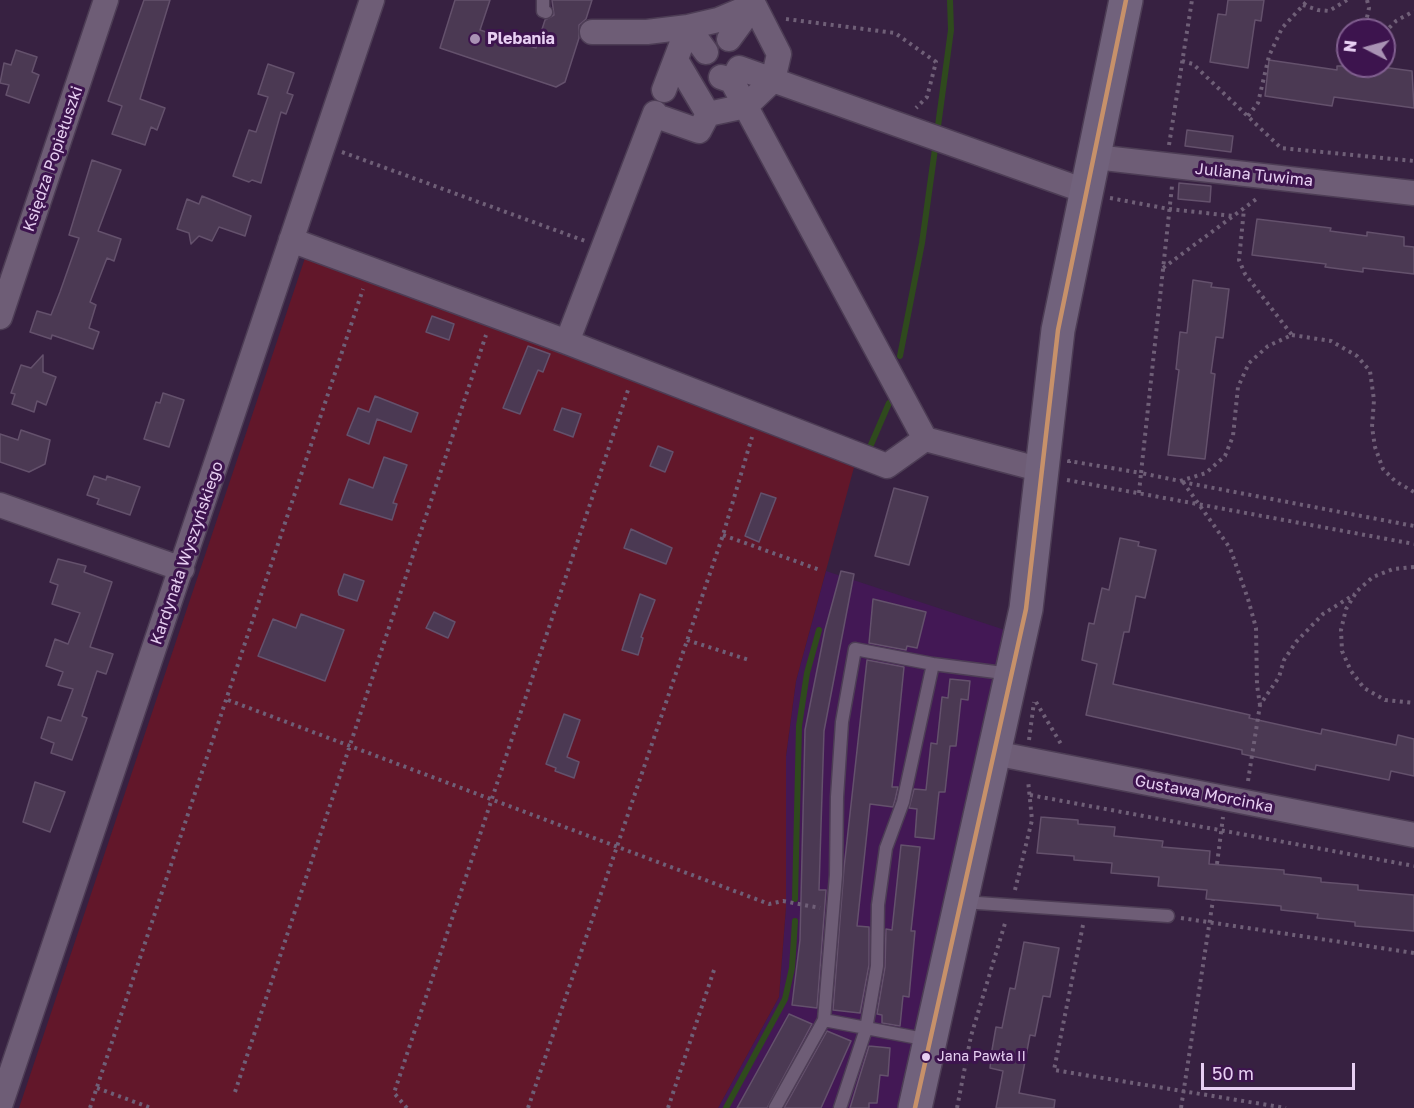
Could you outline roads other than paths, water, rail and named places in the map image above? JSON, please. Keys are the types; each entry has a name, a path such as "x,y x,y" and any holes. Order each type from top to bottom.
{"street":[{"name":"Księdza Popiełuszki","path":"0,317 106,0"},
{"name":"Kardynała Wyszyńskiego","path":"0,1106 183,569 372,0"},
{"path":"915,1108 1011,674 1058,480 1058,330 1095,194 1095,157 1126,0"},
{"path":"592,32 647,33 688,27 718,20 755,2"},
{"path":"729,39 755,2"},
{"path":"708,114 746,106 773,80 779,54 755,2"},
{"path":"688,27 706,52"},
{"path":"664,90 688,27"},
{"path":"676,60 708,114"},
{"path":"1058,480 925,439 746,106 726,79 740,68 1095,194"},
{"path":"567,342 603,247 658,116 699,131 708,114"},
{"name":"Juliana Tuwima","path":"1095,157 1414,193"},
{"path":"291,240 567,342 887,466 925,439"},
{"path":"0,506 183,569"},
{"name":"Gustawa Morcinka","path":"994,753 1232,789 1414,836"}],"lane":[{"path":"776,1108 824,1020 842,722 855,649 933,664 1011,674"},
{"path":"840,1108 866,1029 877,966 878,905 886,848 903,802 933,664"},
{"path":"961,902 1168,916"},
{"path":"824,1020 930,1040"}],"waterway":[{"path":"938,126 951,30 950,0"},
{"path":"900,356 922,243 935,149"},
{"path":"870,447 889,403"},
{"path":"795,899 799,726 807,673 819,630"},
{"path":"726,1108 785,999 792,968 795,921"}],"place":[{"name":"Plebania","path":"475,39"},
{"name":"Jana Pawła II","path":"926,1057"}]}
